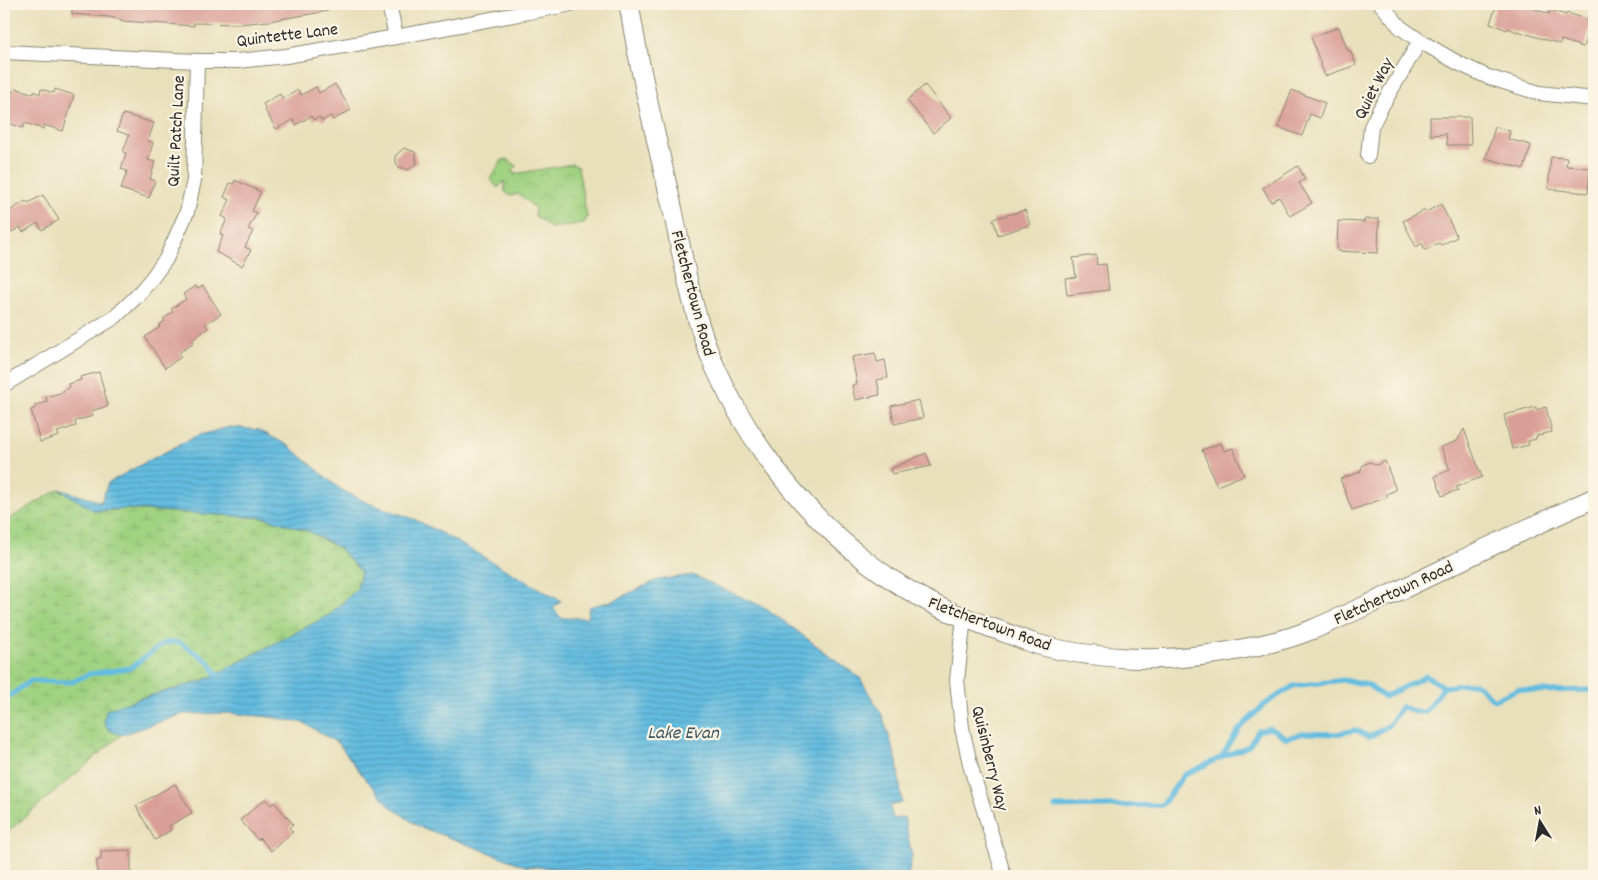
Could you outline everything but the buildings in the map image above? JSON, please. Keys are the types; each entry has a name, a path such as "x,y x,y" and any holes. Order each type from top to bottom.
{"street":[{"path":"389,4 396,37"},
{"name":"Quintette Lane","path":"4,52 197,61 236,61 286,56 572,4"},
{"name":"Fletchertown Road","path":"629,4 651,115 698,320 714,365 729,396 747,428 768,459 809,509 850,548 882,573 940,608 1037,644 1084,654 1128,658 1164,658 1233,651 1276,642 1322,626 1594,498"},
{"path":"1381,4 1400,27 1420,41 1458,63 1488,77 1539,93 1594,99"},
{"name":"Quiet Way","path":"1368,156 1371,127 1420,41"},
{"name":"Quilt Patch Lane","path":"4,385 115,318 137,296 166,259 187,212 194,180 197,61"},
{"name":"Quisinberry Way","path":"964,617 957,680 962,728 971,768 1004,876"}],"green space":[{"path":"507,159 517,166 513,170 514,174 573,164 578,167 587,217 584,223 551,228 535,216 535,208 519,194 510,196 505,192 504,181 498,188 490,179 502,160"},
{"path":"59,489 95,511 127,509 266,518 308,531 339,548 361,572 357,589 329,615 203,681 138,699 104,722 109,730 121,735 4,835 4,522"}],"water":[{"name":"Lake Evan","path":"230,427 259,430 289,446 340,489 368,503 414,519 561,601 553,608 561,618 587,618 589,607 615,600 657,580 692,575 766,608 860,678 882,715 897,761 902,803 890,806 893,819 904,817 912,856 908,876 646,876 525,866 418,826 391,807 363,776 339,744 304,723 270,717 228,713 183,714 121,735 109,730 104,722 106,710 203,681 329,615 357,589 361,572 339,548 308,531 266,518 127,509 95,511 59,489 101,502 108,483 196,436"}],"waterway":[{"path":"4,700 30,681 72,682 89,674 130,668 164,643 179,642 208,661 217,674"},
{"path":"1222,756 1240,728 1265,704 1293,686 1344,680 1368,685 1384,697 1426,676 1444,687"},
{"path":"1055,807 1162,805 1184,775 1249,746 1258,731 1270,728 1287,738 1304,733 1336,734 1356,730 1369,737 1389,725 1402,706 1414,712 1425,712 1444,687 1475,683 1494,700 1518,689 1537,691 1594,690"}]}
